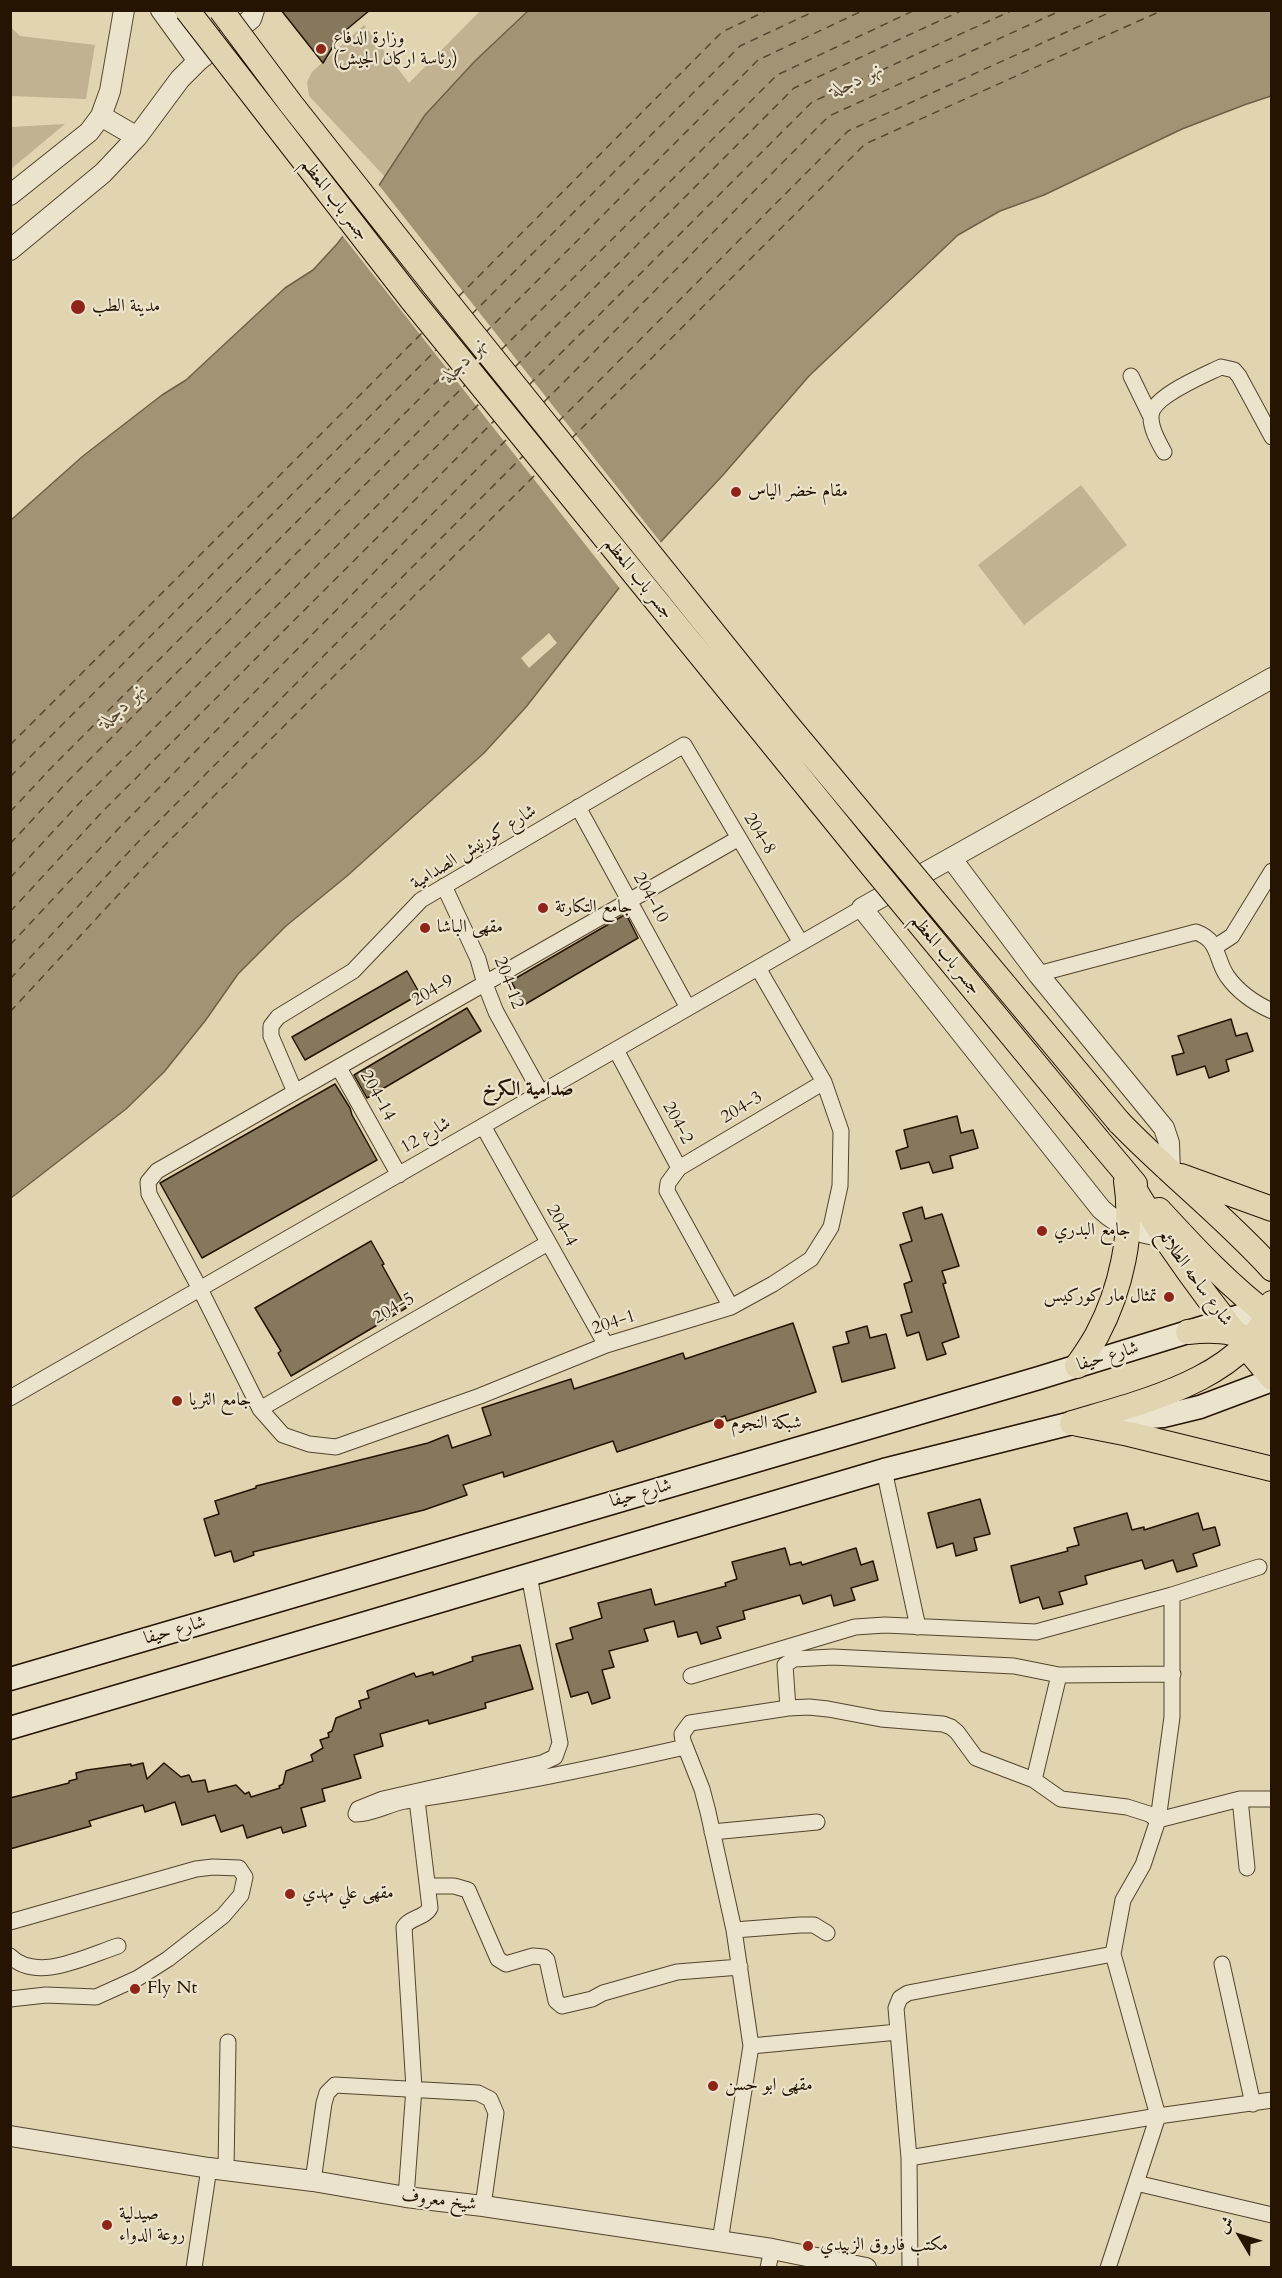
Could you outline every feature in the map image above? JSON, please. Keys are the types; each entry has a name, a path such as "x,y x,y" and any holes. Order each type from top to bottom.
{"main road":[{"name":"جسر باب المعظم","path":"188,10 411,299 859,851 1125,1173 1173,1236"},
{"name":"جسر باب المعظم","path":"221,10 291,104 449,304 778,713 1119,1122 1170,1172"},
{"path":"1170,1172 1272,1209"},
{"path":"1170,1172 1245,1240 1272,1269"},
{"path":"1077,1366 1097,1335 1111,1302 1121,1269 1129,1198 1125,1173"},
{"path":"10,1728 884,1470 1072,1423 1154,1399 1186,1386 1214,1371 1269,1310 1241,1293 1173,1236"},
{"name":"شارع ساحه الطلائع","path":"1173,1236 1272,1379"},
{"path":"1188,1332 1216,1330 1245,1337"},
{"name":"شارع حيفا","path":"10,1679 1188,1332"},
{"path":"1072,1423 1163,1416 1200,1407 1272,1379"},
{"path":"1072,1423 1129,1434 1272,1469"}],"street":[{"path":"10,195 89,132 101,116 110,91 124,10"},
{"path":"161,10 198,61"},
{"path":"10,250 103,173 137,137 168,94 198,61 250,19 254,10"},
{"path":"101,116 137,137"},
{"path":"1150,415 1154,405 1168,395 1221,367 1234,370 1239,376 1272,437"},
{"path":"1131,376 1150,415 1154,432 1164,452"},
{"path":"1173,1236 1127,1227 1101,1209 862,908 1272,678"},
{"name":"شارع كورنيش الصدامية","path":"295,1092 271,1036 271,1026 278,1017 353,971 421,900 684,745"},
{"name":"204-8","path":"684,745 801,943"},
{"name":"204-10","path":"578,807 688,1008"},
{"name":"204-9","path":"148,1182 157,1171 739,838"},
{"path":"951,858 1038,974 1164,1128 1169,1143 1170,1172"},
{"path":"1215,947 1232,936 1272,871"},
{"name":"204-12","path":"444,886 478,959 496,1012 541,1093"},
{"name":"شارع 12","path":"10,1398 862,908"},
{"path":"1038,974 1196,932 1208,936 1226,974 1240,993 1272,1011"},
{"name":"204-1","path":"148,1182 149,1194 260,1409 283,1435 309,1444 336,1447 480,1396 606,1345 731,1307 811,1260 831,1227 840,1186 841,1131 824,1082 758,968"},
{"name":"204-2","path":"616,1050 679,1168 668,1183 667,1191 731,1307"},
{"name":"204-14","path":"339,1068 399,1175"},
{"name":"204-3","path":"679,1168 824,1082"},
{"name":"204-4","path":"483,1126 606,1345"},
{"name":"204-5","path":"260,1409 548,1243"},
{"path":"884,1470 918,1627"},
{"path":"691,1676 855,1627 885,1624 1036,1632 1172,1595 1259,1567"},
{"path":"529,1575 560,1743 555,1757 543,1763 383,1799 358,1809 356,1814 368,1813 398,1802 567,1774 685,1747"},
{"path":"1108,2268 1158,2116 1113,1954 1123,1899 1143,1865 1158,1820 1172,1717 1172,1595"},
{"path":"788,1708 785,1665 794,1659 833,1657 974,1662 1014,1666 1059,1675 1173,1674"},
{"path":"1034,1780 1059,1675"},
{"path":"720,2241 751,2046 734,1930 702,1789 682,1734 690,1724 788,1708 828,1709 881,1719 951,1727 976,1758 1034,1780 1061,1799 1127,1807 1149,1814 1158,1820 1240,1799 1272,1799"},
{"path":"1240,1799 1247,1868"},
{"path":"406,2197 414,2088 404,1927 408,1921 429,1911 417,1800"},
{"path":"712,1832 817,1822"},
{"path":"10,1922 196,1869 239,1868 245,1877 241,1895 223,1916 168,1959 138,1978 96,1997 46,1995 10,1999"},
{"path":"428,1886 454,1886 468,1890 498,1959 502,1963 506,1964 533,1956 544,1957 547,1960 556,2001 562,2006 677,1972 740,1967"},
{"path":"734,1930 814,1925 827,1933"},
{"path":"10,1956 27,1968 49,1969 118,1946"},
{"path":"910,2268 909,2158 896,2008 900,1998 908,1993 1113,1954"},
{"path":"1222,1964 1253,2104"},
{"path":"751,2046 898,2032"},
{"path":"194,2268 217,2170 228,2042"},
{"path":"313,2181 324,2103 327,2093 335,2085 478,2093 490,2099 496,2113 483,2206"},
{"path":"909,2158 1158,2116 1272,2100"},
{"name":"شیخ معروف","path":"10,2136 217,2170 313,2181 406,2197 720,2241 770,2258 866,2268"},
{"path":"1136,2183 1272,2215"}],"shaded area":[{"path":"480,11 529,11 475,61 425,115 401,150 386,178 309,96 307,82 312,72 364,25 409,83"},
{"path":"10,26 20,36 95,45 86,99 11,96"},
{"path":"65,124 11,169 11,127"},
{"path":"1081,485 1127,545 1024,625 978,565"}],"water":[{"name":"نهر دجلة","path":"529,10 1271,11 1271,96 1182,129 1044,195 1000,211 958,235 809,376 723,475 626,579 526,707 484,753 347,876 286,926 238,974 205,1021 164,1072 126,1109 11,1198 11,520 83,456 162,395 186,380 285,288 313,270 361,213 425,115 475,61"}],"pier":[{"path":"378,184 662,544 621,590 341,234"},
{"path":"549,633 557,643 529,668 521,658"}],"building":[{"name":"وزارة الدفاع (رئاسة اركان الجيش)","path":"281,10 370,10 340,35 323,63"},
{"path":"626,914 638,938 524,1005 511,981"},
{"path":"407,971 420,994 305,1060 292,1037"},
{"path":"467,1008 481,1031 367,1098 354,1075"},
{"path":"1231,1019 1236,1036 1247,1033 1253,1051 1226,1060 1229,1071 1209,1078 1205,1066 1177,1075 1172,1056 1184,1053 1178,1036"},
{"path":"335,1084 377,1160 202,1258 160,1183"},
{"path":"957,1116 961,1133 973,1130 978,1148 950,1156 953,1168 933,1173 929,1162 901,1169 896,1151 908,1147 904,1130"},
{"path":"922,1207 925,1219 942,1214 959,1266 942,1271 946,1283 943,1284 959,1337 942,1343 946,1354 927,1360 919,1332 907,1336 901,1315 912,1312 904,1284 912,1281 900,1245 912,1241 903,1213"},
{"path":"371,1241 406,1308 291,1376 278,1353 281,1351 255,1308"},
{"path":"793,1323 816,1392 727,1421 725,1416 617,1452 613,1441 504,1477 503,1472 463,1485 467,1495 424,1510 253,1552 254,1555 234,1562 231,1551 215,1556 204,1519 219,1514 215,1501 256,1488 256,1486 428,1443 448,1435 452,1448 491,1435 482,1408 571,1379 574,1389 683,1353 685,1359"},
{"path":"867,1326 870,1338 886,1334 895,1368 842,1382 833,1347 849,1343 846,1332"},
{"path":"980,1499 990,1534 974,1538 977,1550 956,1556 953,1543 937,1548 928,1513"},
{"path":"1127,1513 1132,1530 1144,1527 1144,1530 1198,1513 1203,1530 1215,1527 1220,1545 1193,1554 1197,1566 1177,1572 1173,1560 1145,1569 1142,1560 1085,1576 1087,1584 1059,1592 1063,1604 1043,1609 1039,1597 1020,1603 1011,1566 1068,1551 1067,1548 1079,1545 1074,1528"},
{"path":"785,1548 790,1565 801,1562 802,1565 856,1548 861,1565 873,1561 878,1580 851,1588 855,1600 834,1606 831,1595 803,1604 800,1595 743,1611 745,1619 717,1627 721,1638 701,1644 697,1632 678,1637 674,1621 644,1629 648,1641 609,1651 614,1667 602,1670 610,1698 592,1704 588,1692 571,1697 556,1644 573,1639 570,1628 602,1618 598,1603 651,1589 655,1605 726,1586 725,1583 737,1579 732,1562"},
{"path":"520,1645 533,1689 485,1703 486,1708 429,1724 428,1720 380,1734 383,1746 354,1755 361,1778 322,1789 325,1801 301,1808 306,1826 283,1833 281,1827 247,1838 243,1825 221,1832 215,1815 182,1825 175,1802 145,1812 143,1805 89,1821 91,1826 10,1849 10,1798 69,1783 77,1779 76,1773 87,1770 143,1763 147,1779 164,1763 181,1777 189,1775 192,1782 205,1780 208,1792 236,1785 245,1794 249,1792 251,1797 280,1788 286,1771 313,1761 311,1755 323,1748 320,1740 329,1737 328,1733 332,1731 336,1718 361,1708 359,1701 369,1698 367,1691 414,1673 416,1677 433,1672 433,1675 473,1661 472,1657"}],"ferry route":[{"path":"458,297 722,32 768,10"},
{"path":"471,315 740,46 817,10"},
{"path":"485,333 758,60 864,10"},
{"path":"501,350 777,75 915,10"},
{"path":"515,367 794,88 963,10"},
{"path":"529,385 812,102 1013,10"},
{"path":"544,402 829,116 1062,10"},
{"path":"558,422 848,131 1115,10"},
{"path":"571,439 865,144 1163,10"},
{"path":"10,745 423,332"},
{"path":"10,777 436,350"},
{"path":"10,812 52,767 452,366"},
{"path":"10,844 68,781 465,385"},
{"path":"10,878 86,796 480,403"},
{"path":"10,912 103,811 494,421"},
{"path":"10,945 121,826 509,437"},
{"path":"10,979 139,841 524,455"},
{"path":"10,1012 155,855 538,472"}],"place":[{"name":"وزارة الدفاع (رئاسة اركان الجيش)","path":"321,49"},
{"name":"مدينة الطب","path":"78,307"},
{"name":"مقام خضر الياس","path":"736,492"},
{"name":"جامع التكارتة","path":"543,908"},
{"name":"مقهى الباشا","path":"425,928"},
{"name":"جامع البدري","path":"1042,1231"},
{"name":"تمثال مار كوركيس","path":"1169,1297"},
{"name":"جامع الثريا","path":"177,1401"},
{"name":"شبكة النجوم","path":"719,1424"},
{"name":"مقهى علي مهدي","path":"290,1894"},
{"name":"Fly Nt","path":"135,1989"},
{"name":"مقهى ابو حسن","path":"713,2086"},
{"name":"صيدلية روعة الدواء","path":"107,2225"},
{"name":"مكتب فاروق الزبيدي","path":"808,2246"}],"district":[{"name":"صدامية الكرخ","path":"528,1090"}]}
